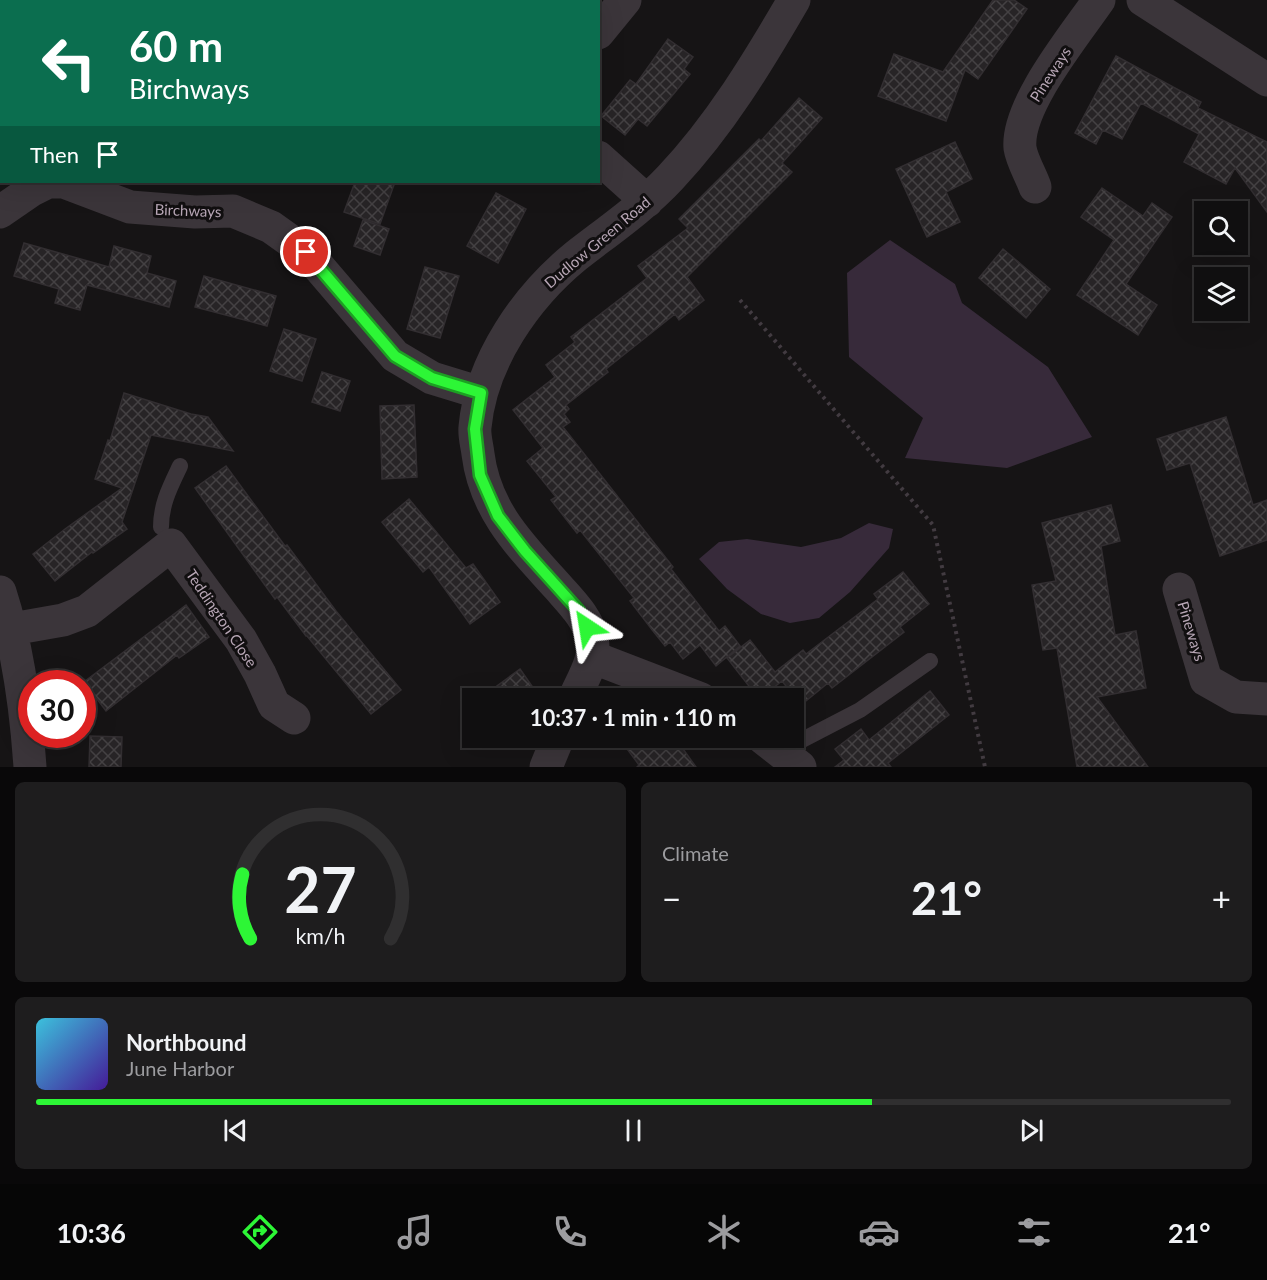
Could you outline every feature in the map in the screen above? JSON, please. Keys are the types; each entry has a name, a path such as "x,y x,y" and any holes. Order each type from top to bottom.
{"street":[{"path":"600,31 625,0"},
{"name":"Dudlow Green Road","path":"592,657 593,640 579,611 525,551 498,516 480,475 475,429 481,393 502,344 535,295 574,258 647,201 671,178 715,122 760,58 794,0"},
{"name":"Pineways","path":"1035,187 1020,150 1021,126 1034,96 1099,0"},
{"path":"1143,0 1267,80"},
{"path":"600,159 647,201"},
{"name":"Birchways","path":"0,212 32,189 46,183"},
{"name":"Birchways","path":"67,183 130,207 195,212 232,211 271,227 306,252 395,356 432,378 481,393"},
{"path":"12,629 63,620 87,611 166,536"},
{"name":"Teddington Close","path":"166,536 241,640 274,705 296,719"},
{"name":"Pineways","path":"1179,589 1206,680 1236,697 1267,699"},
{"path":"0,592 12,629 26,720 30,767"},
{"path":"579,688 592,657 672,688"},
{"path":"546,767 554,748"}],"lane":[{"path":"166,536 161,513 164,499 180,466"},
{"path":"781,752 860,710 930,661"}],"path":[{"path":"740,300 933,525 985,767"}],"shaded area":[{"path":"890,240 955,284 962,303 1048,367 1092,437 1007,468 905,458 923,418 849,357 847,273"},
{"path":"869,523 893,529 889,548 850,592 819,618 790,623 761,614 727,589 699,559 719,542 747,539 801,547 841,538"}],"building":[{"path":"993,0 1014,0 1027,9 978,79 965,70 946,121 878,96 894,54 943,72"},
{"path":"668,39 693,57 684,69 690,74 647,126 638,119 625,135 601,116 630,80 636,84"},
{"path":"1116,56 1201,102 1198,108 1267,142 1267,212 1235,168 1226,184 1184,162 1199,134 1141,103 1122,139 1103,130 1096,144 1075,133"},
{"path":"799,98 822,118 782,163 792,172 687,277 704,300 679,320 675,314 606,369 608,372 566,405 569,409 564,414 570,422 563,427 673,567 671,569 719,631 725,626 740,646 716,666 700,645 683,659 670,642 665,646 653,631 630,601 634,598 580,530 577,533 551,500 556,497 527,461 543,448 513,410 555,377 546,365 575,342 571,337 647,278 638,266 688,228 679,219 759,139 761,141"},
{"path":"955,142 972,179 946,192 960,222 927,237 896,169"},
{"path":"355,183 395,183 380,224 344,212"},
{"path":"1102,188 1143,216 1152,203 1172,217 1126,284 1157,305 1138,335 1077,295 1114,240 1081,217"},
{"path":"496,193 526,209 498,263 467,246"},
{"path":"363,220 389,229 380,255 354,246"},
{"path":"24,243 109,267 114,246 151,256 147,273 176,281 169,307 87,285 80,310 55,303 59,289 14,276"},
{"path":"1003,249 1050,289 1026,318 979,278"},
{"path":"425,267 459,276 440,338 407,329"},
{"path":"204,276 276,296 267,326 195,307"},
{"path":"284,329 316,339 302,381 270,371"},
{"path":"322,372 350,381 340,411 312,402"},
{"path":"124,393 208,417 233,451 151,435 122,522 127,529 92,552 55,581 33,554 122,488 95,479 108,440 110,441"},
{"path":"414,405 417,477 382,479 380,406"},
{"path":"1226,417 1253,505 1267,500 1267,540 1220,556 1190,463 1167,470 1157,439"},
{"path":"226,466 285,546 287,545 336,611 401,690 371,714 306,636 277,597 275,599 195,488"},
{"path":"409,499 466,568 473,564 500,602 470,624 429,567 423,572 382,522"},
{"path":"1111,505 1120,541 1101,546 1115,635 1136,631 1146,688 1097,697 1148,767 1077,767 1057,648 1043,650 1032,585 1056,581 1042,523"},
{"path":"903,572 929,604 900,627 904,632 832,688 828,683 804,703 804,688 788,688 782,681 773,688 750,688 727,658 750,640 775,672 803,650 806,654 878,599 874,594"},
{"path":"186,605 209,637 179,658 177,655 106,711 96,698 96,673"},
{"path":"520,669 533,688 494,688"},
{"path":"930,691 949,715 888,763 891,767 835,767 844,760 835,749 861,729 869,740"},
{"path":"96,736 122,737 121,767 89,767 90,748 96,748"},
{"path":"626,748 682,748 696,767 637,767 639,765"}],"route":[{"path":"306,252 395,356 432,378 481,393 475,429 480,475 498,516 525,551 579,611 587,627"}]}
